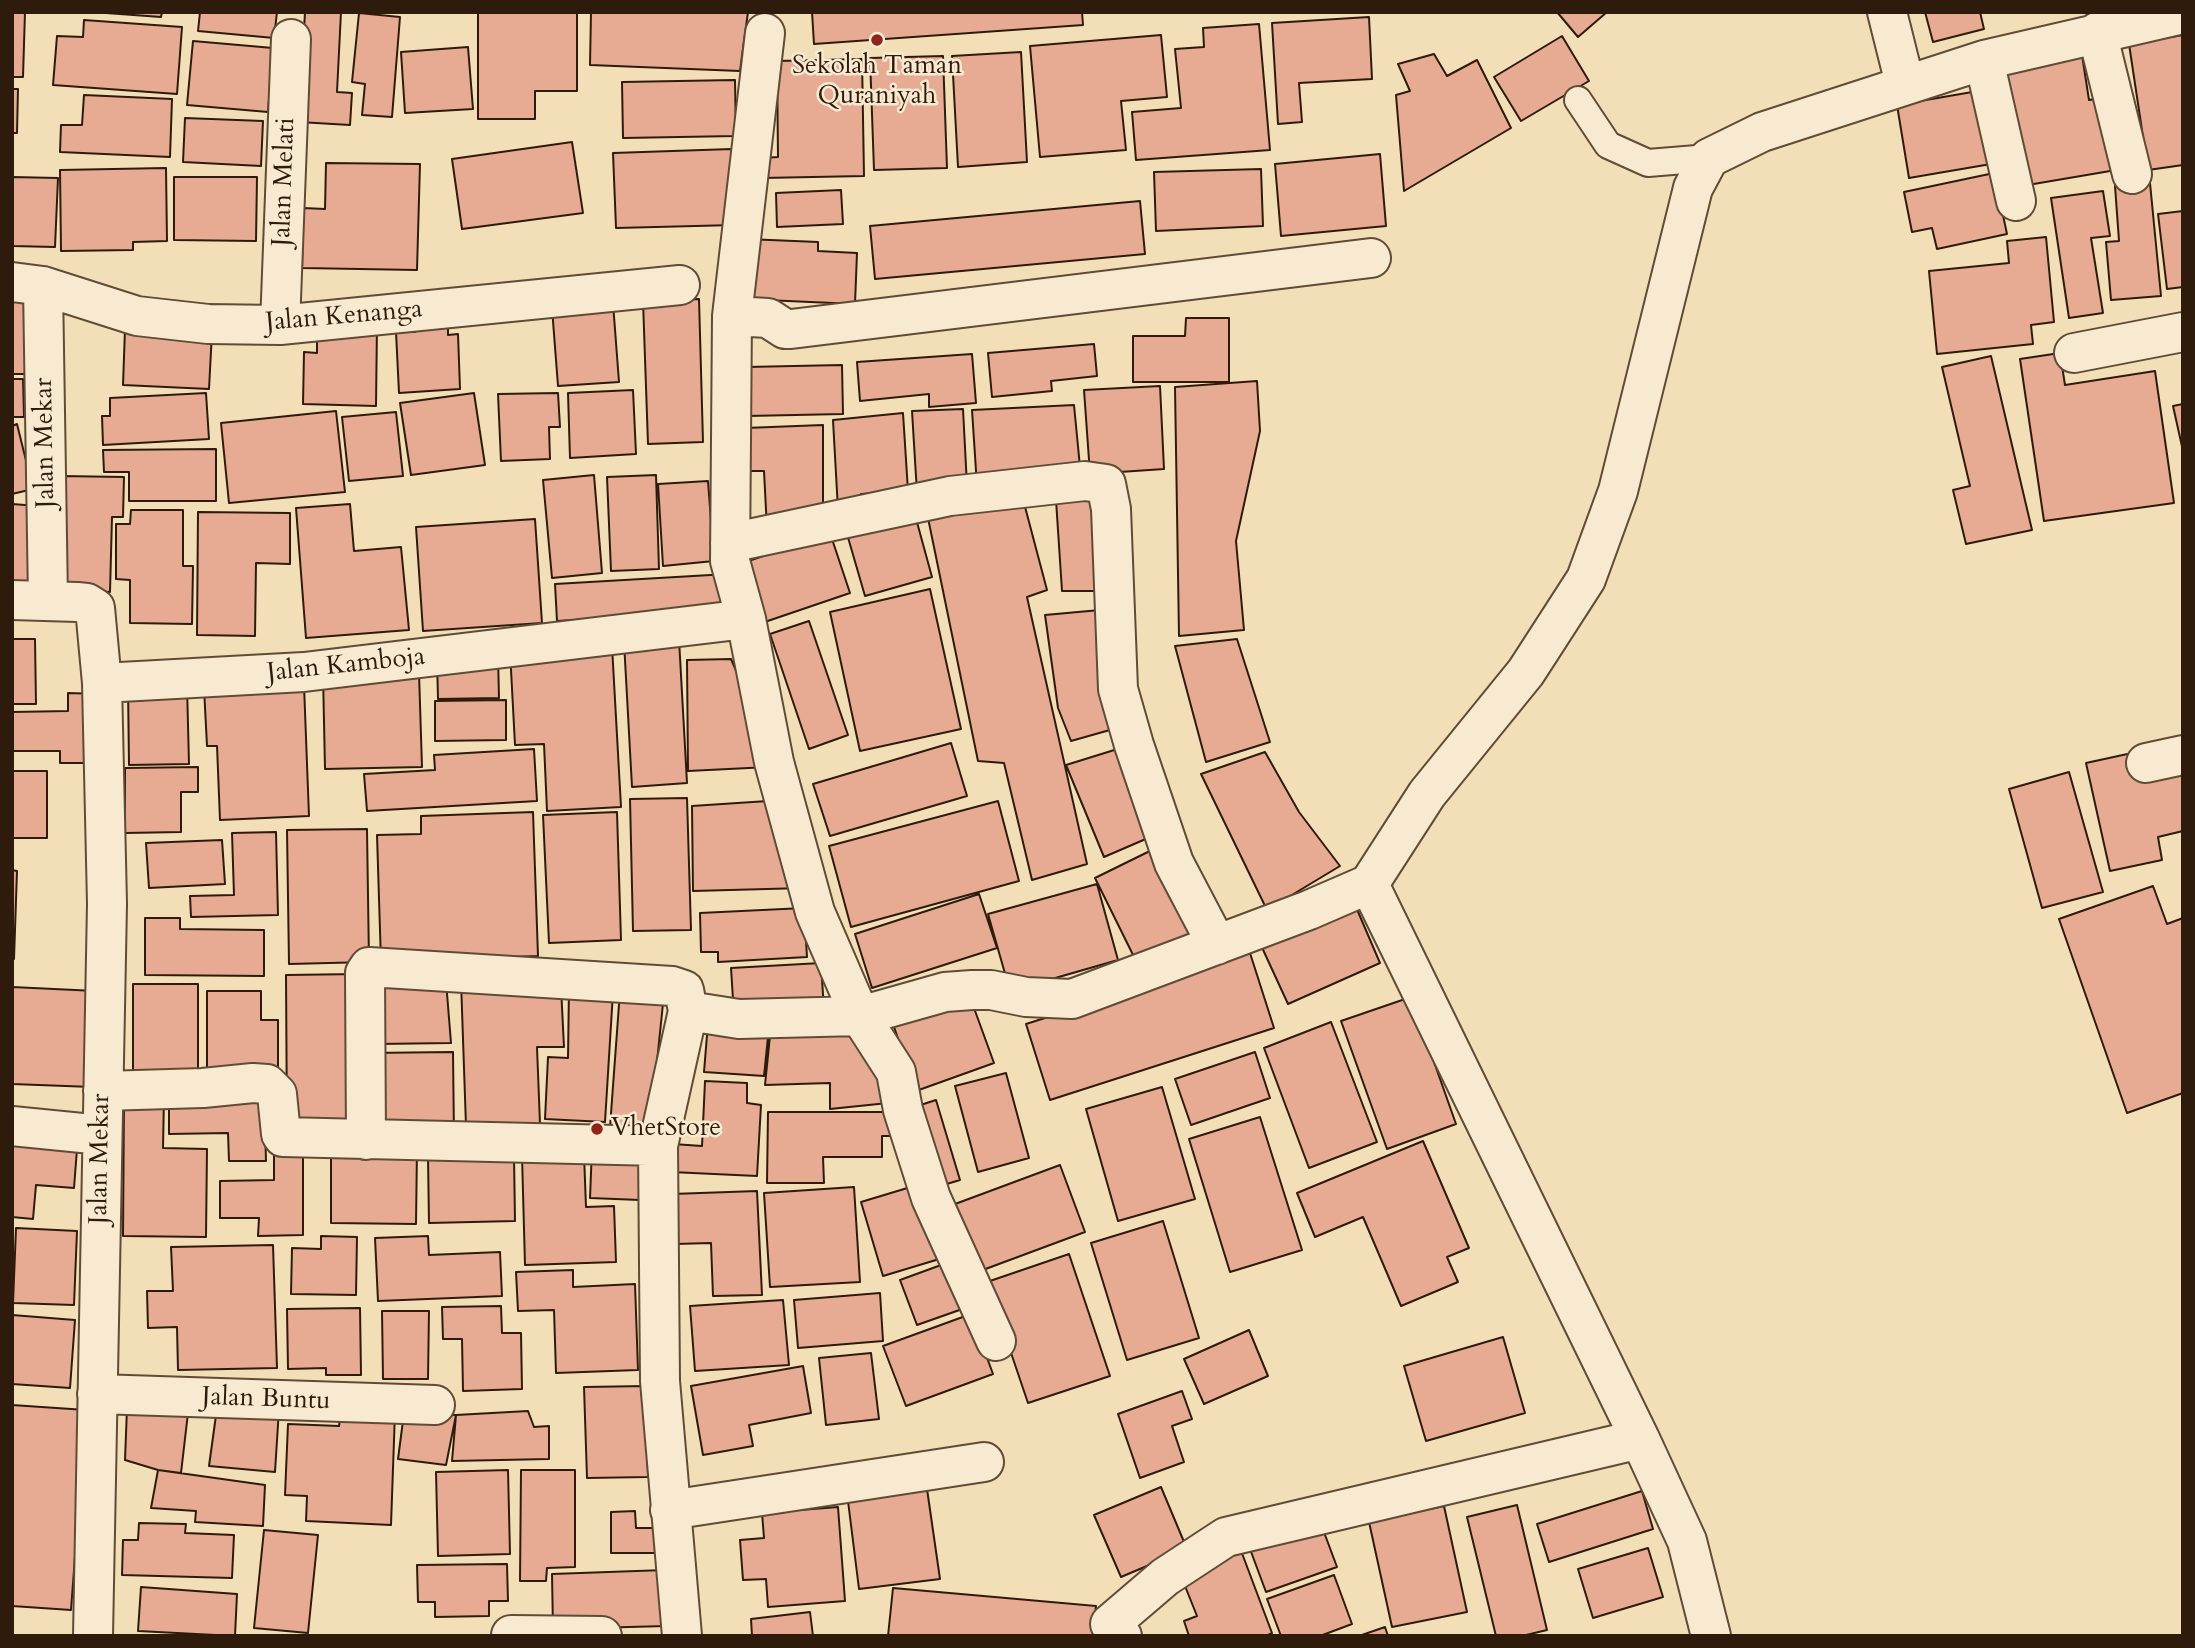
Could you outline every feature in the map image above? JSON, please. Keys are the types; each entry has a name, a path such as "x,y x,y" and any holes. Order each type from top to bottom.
{"street":[{"path":"1886,12 1906,84"},
{"path":"688,1011 739,1019 860,1016 945,992 991,990 1026,997 1072,999 1342,897 1369,884 1427,793 1526,672 1586,579 1618,491 1693,188 1709,158 1762,132 1984,60 2183,14"},
{"path":"2097,32 2132,174"},
{"path":"765,33 732,316 730,561 747,619 774,762 815,912 860,1016 896,1072 903,1110 932,1198 996,1341"},
{"name":"Jalan Melati","path":"280,325 291,39"},
{"path":"1984,60 2016,201"},
{"path":"732,316 768,318 785,329 790,329 1371,258"},
{"name":"Jalan Kenanga","path":"28,284 137,316 208,324 280,325 680,285"},
{"name":"Jalan Mekar","path":"28,284 30,600"},
{"path":"2074,353 2183,332"},
{"path":"730,543 950,496 1085,481 1105,484 1111,509 1118,689 1174,863 1217,944"},
{"path":"30,600 87,603 95,608 102,683"},
{"name":"Jalan Kamboja","path":"102,683 304,673 747,619"},
{"name":"Jalan Mekar","path":"93,1636 107,904 102,683"},
{"path":"2146,764 2183,755"},
{"path":"1369,884 1640,1439 1687,1541 1711,1636"},
{"path":"366,1140 365,973 369,967 672,986 684,990 688,1011 658,1146 660,1381 682,1636"},
{"path":"103,1091 267,1084 277,1094 283,1137 658,1146"},
{"path":"12,1126 102,1135"},
{"name":"Jalan Buntu","path":"97,1394 435,1405"},
{"path":"1122,1636 1110,1624 1165,1577 1226,1537 1640,1439"},
{"path":"670,1510 984,1462"},
{"path":"511,1635 602,1636"}],"lane":[{"path":"1578,100 1608,145 1648,163 1709,158"}],"building":[{"path":"12,12 25,12 23,77 12,77"},
{"path":"92,12 162,12 161,17"},
{"path":"200,12 277,12 274,38 198,31"},
{"path":"305,12 341,12 337,92 352,93 350,125 299,122"},
{"path":"478,12 577,12 577,91 535,91 535,119 478,119"},
{"path":"591,12 748,12 740,71 590,65"},
{"name":"Sekolah Taman Quraniyah","path":"812,12 1082,12 1083,25 814,44"},
{"path":"1557,12 1607,12 1578,37"},
{"path":"1925,12 1980,12 1984,29 1933,42"},
{"path":"359,13 400,17 392,117 362,115 365,84 352,82"},
{"path":"1369,17 1372,79 1299,83 1302,122 1278,124 1272,23"},
{"path":"84,20 182,27 177,94 53,85 57,36 83,37"},
{"path":"1259,24 1270,150 1136,160 1132,112 1181,108 1175,49 1204,47 1203,28"},
{"path":"1161,35 1167,97 1121,101 1126,150 1040,157 1030,46"},
{"path":"2183,35 2183,165 2148,170 2129,44"},
{"path":"1562,36 1589,81 1521,121 1494,77"},
{"path":"193,41 273,48 268,112 187,105"},
{"path":"468,47 473,109 405,113 401,52"},
{"path":"1021,52 1027,162 958,167 952,56"},
{"path":"1434,54 1447,76 1477,60 1511,128 1404,191 1396,95 1410,91 1398,64"},
{"path":"2082,55 2089,100 2110,97 2122,169 2016,187 1996,69"},
{"path":"943,56 947,168 874,170 870,58"},
{"path":"862,59 864,176 762,178 762,158 778,157 777,61"},
{"path":"735,80 736,136 623,138 622,82"},
{"path":"12,89 18,89 17,133 12,133"},
{"path":"1978,91 1991,164 1909,178 1897,105"},
{"path":"84,95 172,99 170,157 60,152 61,125 82,125"},
{"path":"185,118 263,121 261,166 183,162"},
{"path":"572,142 583,213 462,229 452,159"},
{"path":"732,149 735,225 616,228 613,153"},
{"path":"1380,154 1386,226 1281,236 1275,164"},
{"path":"326,163 420,164 417,270 302,268 303,208 325,209"},
{"path":"166,168 167,241 133,242 133,250 61,251 60,170"},
{"path":"1261,169 1263,226 1156,231 1154,172"},
{"path":"1994,173 2007,234 1937,249 1932,228 1912,232 1904,192"},
{"path":"12,177 58,178 55,247 12,246"},
{"path":"174,177 257,177 256,241 174,240"},
{"path":"2150,183 2161,296 2111,300 2106,242 2119,241 2115,186"},
{"path":"841,190 843,224 777,227 776,193"},
{"path":"2103,191 2110,236 2091,238 2103,313 2069,318 2051,198"},
{"path":"1140,201 1145,254 875,279 870,226"},
{"path":"2183,211 2183,287 2167,289 2158,214"},
{"path":"2046,237 2054,322 2031,325 2033,344 1937,354 1929,271 2009,263 2007,241"},
{"path":"746,239 818,242 818,251 857,253 855,304 743,299"},
{"path":"12,292 35,293 32,374 12,374"},
{"path":"699,299 703,442 648,444 643,301"},
{"path":"613,303 619,382 558,386 552,308"},
{"path":"448,315 448,335 458,334 460,389 399,393 396,332 415,332 415,317"},
{"path":"1186,318 1229,318 1229,382 1133,382 1133,336 1185,336"},
{"path":"317,324 377,324 376,406 303,404 304,352 317,353"},
{"path":"125,329 212,332 209,389 123,385"},
{"path":"1094,344 1097,376 1051,381 1052,391 992,397 988,353"},
{"path":"2060,353 2065,385 2155,371 2174,503 2044,521 2020,359"},
{"path":"972,354 976,403 929,407 929,394 860,401 857,362"},
{"path":"1991,356 2032,530 1966,544 1953,490 1970,486 1942,367"},
{"path":"842,365 843,414 747,416 746,367"},
{"path":"12,379 23,379 24,417 12,417"},
{"path":"1257,381 1260,431 1236,541 1244,630 1179,636 1175,387"},
{"path":"1160,386 1164,469 1090,474 1084,390"},
{"path":"633,390 636,454 570,458 568,393"},
{"path":"206,393 209,439 103,445 102,416 110,416 110,398"},
{"path":"474,393 485,465 411,475 400,403"},
{"path":"558,393 560,427 549,427 550,459 501,461 498,394"},
{"path":"2183,404 2183,451 2173,406"},
{"path":"1074,405 1080,467 977,486 972,410"},
{"path":"963,409 967,486 917,493 912,411"},
{"path":"336,411 345,492 229,503 221,423"},
{"path":"396,412 403,476 349,481 342,417"},
{"path":"903,413 908,491 861,494 862,509 838,510 833,420"},
{"path":"17,424 33,489 12,494 12,426"},
{"path":"823,425 823,514 767,529 764,471 746,471 745,428"},
{"path":"216,449 216,501 129,501 129,472 104,472 103,450"},
{"path":"594,475 602,573 552,578 543,480"},
{"path":"656,475 659,569 611,571 607,477"},
{"path":"61,476 124,477 123,517 112,517 110,592 58,590"},
{"path":"708,481 714,561 663,566 658,484"},
{"path":"1097,495 1104,591 1062,591 1056,500"},
{"path":"1024,503 1047,590 1027,597 1087,864 1032,880 1004,763 978,761 928,518"},
{"path":"12,504 38,506 35,585 12,584"},
{"path":"350,504 354,551 401,547 409,630 306,638 296,508"},
{"path":"131,510 183,510 183,566 193,566 192,624 130,623 130,580 116,579 116,524 130,524"},
{"path":"198,512 290,513 290,564 256,563 255,636 197,635"},
{"path":"915,515 932,577 865,596 847,534"},
{"path":"535,519 542,623 423,631 416,527"},
{"path":"830,533 850,593 753,626 734,566"},
{"path":"728,574 731,611 557,621 555,584"},
{"path":"930,589 961,729 860,751 830,612"},
{"path":"1111,609 1124,726 1071,741 1058,708 1045,615"},
{"path":"809,621 848,735 809,749 770,634"},
{"path":"12,639 35,639 36,704 12,704"},
{"path":"679,639 687,783 632,787 624,642"},
{"path":"1237,639 1270,742 1206,762 1175,646"},
{"path":"612,646 621,807 547,811 544,744 515,745 510,651"},
{"path":"498,656 499,698 438,699 437,658"},
{"path":"731,659 751,705 769,767 688,771 687,660"},
{"path":"419,673 422,767 325,769 323,675"},
{"path":"187,685 189,764 129,765 128,686"},
{"path":"304,685 309,816 220,820 217,746 207,746 204,688"},
{"path":"68,693 99,694 99,763 60,763 60,751 12,751 12,712 68,711"},
{"path":"506,700 506,740 435,741 435,701"},
{"path":"951,743 967,796 830,836 813,784"},
{"path":"1124,747 1155,835 1104,857 1066,765"},
{"path":"534,749 537,801 367,811 364,774 435,770 434,755"},
{"path":"1265,752 1299,812 1340,866 1267,910 1201,774"},
{"path":"2132,753 2183,769 2183,831 2158,837 2162,860 2110,871 2086,763"},
{"path":"198,767 198,792 181,792 181,832 125,833 125,768"},
{"path":"12,771 47,771 47,838 12,838"},
{"path":"2069,772 2103,892 2042,908 2009,789"},
{"path":"687,798 691,930 633,931 630,799"},
{"path":"783,800 804,888 693,891 692,806"},
{"path":"998,801 1019,881 851,927 829,846"},
{"path":"533,812 538,956 381,962 377,835 421,834 421,816"},
{"path":"617,812 621,940 549,943 543,815"},
{"path":"367,829 369,962 289,964 287,830"},
{"path":"276,832 278,915 191,917 190,896 234,895 232,833"},
{"path":"222,840 225,884 149,888 146,843"},
{"path":"1160,846 1204,935 1139,967 1095,878"},
{"path":"12,870 17,871 14,959 12,959"},
{"path":"1097,884 1118,960 1010,991 988,914"},
{"path":"2153,886 2167,924 2183,918 2183,1093 2127,1113 2059,919"},
{"path":"979,894 997,948 872,988 855,934"},
{"path":"1353,900 1380,963 1288,1004 1259,941"},
{"path":"804,908 807,957 718,962 718,952 701,952 700,913"},
{"path":"145,918 180,918 180,929 264,930 264,976 145,975"},
{"path":"1250,953 1274,1028 1050,1100 1026,1024"},
{"path":"821,963 824,1010 734,1015 731,968"},
{"path":"375,972 446,981 451,1043 377,1044"},
{"path":"360,974 362,1134 287,1135 286,975"},
{"path":"461,981 561,987 564,1047 537,1047 540,1124 466,1126"},
{"path":"133,984 198,984 198,1085 133,1086"},
{"path":"12,987 96,991 92,1087 12,1084"},
{"path":"569,987 613,992 605,1122 545,1119 548,1057 568,1058"},
{"path":"207,991 261,991 261,1020 278,1020 278,1075 207,1075"},
{"path":"620,991 664,994 650,1129 610,1127"},
{"path":"970,997 994,1063 916,1091 893,1024"},
{"path":"1411,997 1456,1124 1387,1149 1341,1021"},
{"path":"1331,1022 1377,1142 1309,1168 1264,1048"},
{"path":"708,1023 769,1027 764,1076 704,1072"},
{"path":"868,1030 888,1103 830,1109 830,1083 765,1085 770,1036"},
{"path":"453,1052 454,1137 371,1138 368,1053"},
{"path":"1255,1052 1270,1098 1191,1125 1175,1079"},
{"path":"1006,1073 1029,1158 978,1172 955,1086"},
{"path":"705,1081 747,1083 747,1103 761,1105 757,1176 671,1172 673,1144 702,1146"},
{"path":"1162,1087 1195,1199 1118,1221 1086,1109"},
{"path":"264,1091 266,1161 229,1161 228,1133 169,1134 169,1093"},
{"path":"124,1097 164,1097 163,1148 207,1149 206,1237 123,1236"},
{"path":"936,1100 960,1180 930,1189 905,1110"},
{"path":"768,1112 895,1112 895,1136 882,1136 882,1157 823,1157 824,1183 767,1183"},
{"path":"1260,1117 1302,1250 1230,1272 1189,1139"},
{"path":"12,1131 78,1136 74,1188 36,1185 33,1219 12,1217"},
{"path":"1423,1141 1469,1248 1447,1257 1458,1282 1401,1306 1363,1217 1315,1237 1297,1193"},
{"path":"274,1142 303,1143 303,1235 258,1236 259,1218 220,1218 220,1181 274,1180"},
{"path":"331,1148 417,1149 416,1224 331,1223"},
{"path":"592,1148 642,1149 640,1200 590,1198"},
{"path":"584,1154 586,1207 614,1206 616,1262 525,1265 522,1156"},
{"path":"514,1156 515,1221 429,1223 428,1157"},
{"path":"1060,1165 1085,1232 972,1274 947,1207"},
{"path":"924,1183 946,1257 883,1276 861,1202"},
{"path":"854,1187 860,1282 770,1287 764,1193"},
{"path":"757,1191 762,1295 713,1296 711,1243 675,1244 672,1194"},
{"path":"1163,1221 1199,1338 1127,1360 1091,1243"},
{"path":"16,1228 77,1231 74,1305 13,1303"},
{"path":"321,1236 357,1237 356,1295 291,1294 292,1248 321,1249"},
{"path":"428,1236 429,1255 500,1252 502,1296 378,1301 375,1238"},
{"path":"273,1245 277,1368 178,1370 177,1327 148,1328 147,1291 173,1291 171,1247"},
{"path":"1069,1254 1110,1376 1028,1403 987,1282"},
{"path":"952,1261 968,1307 917,1325 900,1280"},
{"path":"573,1270 573,1287 635,1284 638,1370 556,1373 554,1310 518,1311 516,1272"},
{"path":"880,1293 883,1341 798,1348 794,1300"},
{"path":"783,1300 789,1365 695,1371 690,1306"},
{"path":"501,1306 502,1333 521,1333 522,1389 463,1391 462,1339 443,1339 442,1307"},
{"path":"360,1308 361,1375 326,1375 326,1368 288,1369 287,1309"},
{"path":"382,1311 429,1311 428,1379 383,1379"},
{"path":"971,1314 993,1374 906,1406 883,1346"},
{"path":"12,1315 75,1320 70,1388 12,1384"},
{"path":"1249,1330 1268,1376 1204,1404 1184,1359"},
{"path":"1503,1337 1525,1413 1426,1441 1404,1366"},
{"path":"871,1353 879,1419 826,1425 819,1358"},
{"path":"803,1366 811,1413 749,1425 753,1446 703,1455 691,1386"},
{"path":"646,1386 648,1477 587,1478 584,1387"},
{"path":"1182,1391 1192,1419 1172,1426 1184,1462 1140,1478 1118,1414"},
{"path":"12,1405 86,1410 71,1610 12,1606"},
{"path":"127,1408 188,1413 181,1473 158,1470 125,1460"},
{"path":"217,1408 279,1409 275,1472 209,1466"},
{"path":"341,1411 395,1412 391,1525 306,1521 307,1496 285,1495 288,1424 339,1426"},
{"path":"528,1411 534,1427 549,1426 549,1459 452,1461 456,1415"},
{"path":"404,1413 456,1415 446,1465 398,1459"},
{"path":"158,1470 265,1485 263,1526 195,1522 196,1511 151,1508"},
{"path":"508,1470 510,1554 438,1556 436,1472"},
{"path":"521,1470 575,1470 575,1567 547,1568 546,1581 520,1581"},
{"path":"926,1482 940,1579 859,1589 847,1493"},
{"path":"1161,1487 1187,1549 1121,1577 1094,1515"},
{"path":"1642,1491 1653,1529 1549,1562 1537,1524"},
{"path":"1517,1505 1547,1630 1522,1636 1496,1636 1467,1517"},
{"path":"1444,1506 1467,1612 1392,1627 1369,1522"},
{"path":"838,1507 845,1601 768,1607 766,1579 743,1580 740,1540 764,1538 762,1513"},
{"path":"635,1511 636,1528 656,1528 656,1553 611,1553 611,1512"},
{"path":"139,1523 186,1524 185,1533 234,1535 232,1578 122,1575 123,1540 138,1540"},
{"path":"1321,1524 1337,1567 1266,1592 1250,1549"},
{"path":"264,1530 318,1535 308,1633 254,1628"},
{"path":"1240,1548 1272,1633 1266,1636 1189,1636 1184,1621 1197,1616 1179,1571"},
{"path":"1648,1548 1663,1597 1593,1618 1578,1569"},
{"path":"507,1564 508,1601 489,1601 489,1616 435,1617 435,1602 418,1602 417,1565"},
{"path":"665,1570 667,1626 553,1629 552,1574"},
{"path":"1334,1575 1352,1624 1320,1636 1281,1636 1267,1599"},
{"path":"141,1587 237,1594 235,1636 138,1631"},
{"path":"893,1588 1096,1606 1093,1636 888,1636"},
{"path":"810,1612 813,1636 752,1636 751,1619"},
{"path":"1385,1627 1388,1636 1359,1636"}],"place":[{"name":"Sekolah Taman Quraniyah","path":"877,40"},
{"name":"VhetStore","path":"597,1129"}]}
